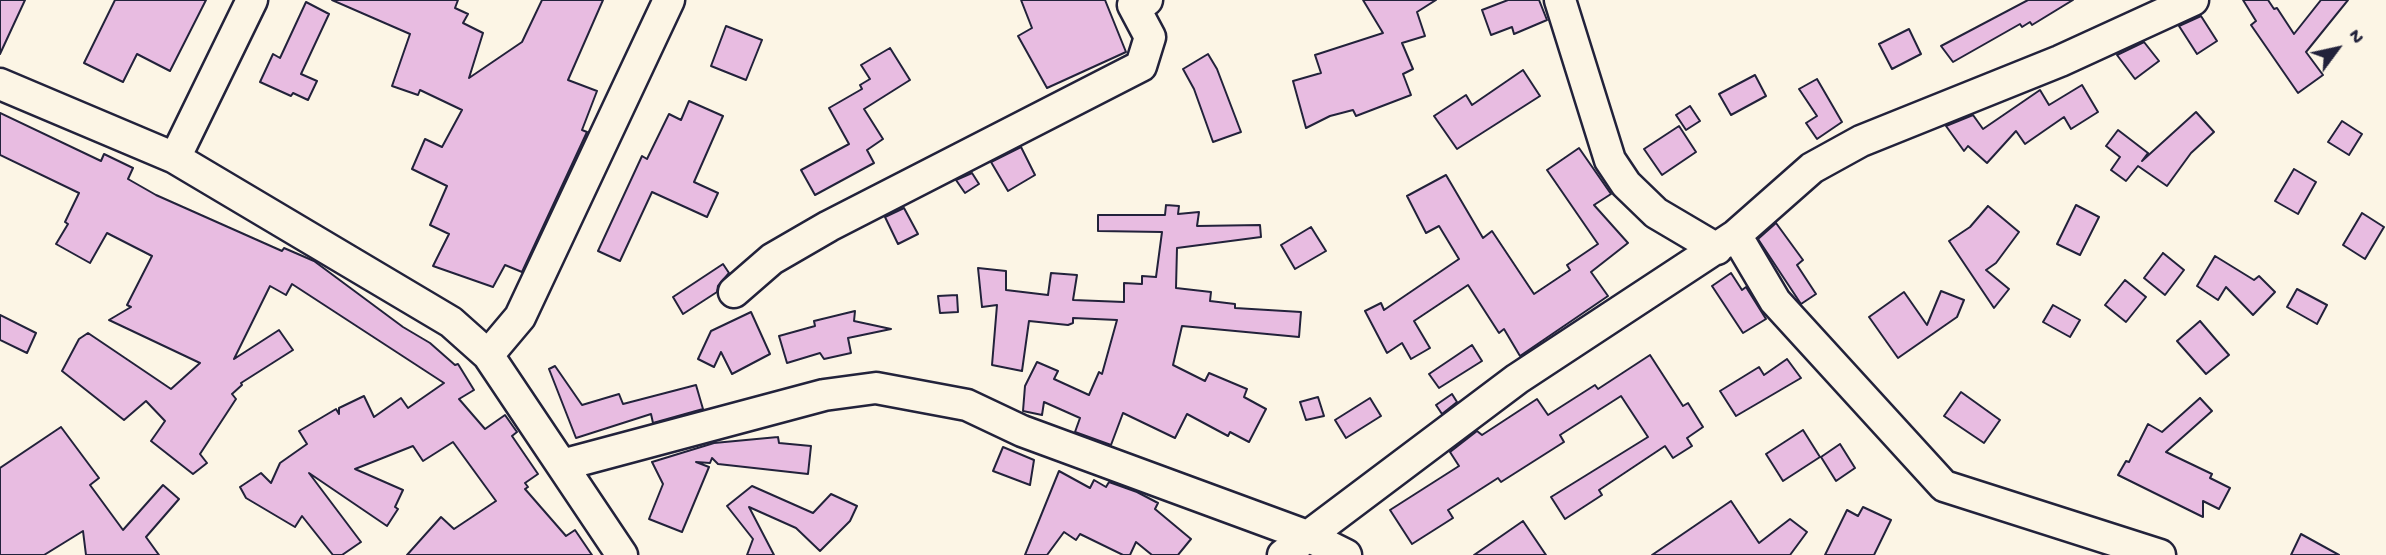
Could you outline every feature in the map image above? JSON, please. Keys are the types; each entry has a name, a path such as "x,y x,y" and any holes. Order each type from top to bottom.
{"street":[{"path":"175,158 252,0"},
{"path":"488,355 520,317 669,0"},
{"path":"734,292 772,259 830,226 1141,66 1150,37 1133,5 1147,0"},
{"path":"1560,0 1610,160 1626,184 1656,213 1727,242 1775,301 1944,486 2160,555"},
{"path":"1283,555 1517,379 1727,242 1812,168 1861,141 2060,61 2193,0"},
{"path":"0,84 175,158 441,316 488,355 622,555"},
{"path":"562,465 824,395 876,388 967,405 1022,431 1310,537 1346,555"}],"building":[{"path":"0,0 25,0 0,54"},
{"path":"115,0 206,0 170,71 137,54 123,82 84,63"},
{"path":"332,0 458,0 455,8 468,14 463,23 483,33 469,78 522,42 542,0 603,0 568,80 597,91 582,130 587,132 522,272 505,265 493,287 433,266 449,234 430,225 447,186 412,169 425,139 442,147 462,110 420,90 418,95 392,86 410,34"},
{"path":"1021,0 1105,0 1126,52 1047,88 1018,36 1032,28"},
{"path":"1363,0 1436,0 1417,12 1425,36 1402,43 1413,69 1403,74 1411,95 1356,116 1353,110 1330,116 1306,128 1293,81 1321,73 1315,55 1383,33"},
{"path":"1508,0 1539,0 1547,20 1514,34 1512,27 1491,35 1482,10"},
{"path":"2028,0 2073,0 2032,25 2030,22 2022,27 2020,24 1953,62 1941,46"},
{"path":"2243,0 2268,0 2274,9 2277,8 2294,34 2321,0 2348,0 2306,52 2323,75 2298,93 2251,25 2256,21"},
{"path":"306,2 329,14 301,74 317,81 308,100 293,93 291,96 260,82 273,54 280,58"},
{"path":"2201,16 2217,41 2197,54 2179,26"},
{"path":"726,26 762,40 746,80 711,66"},
{"path":"1909,29 1921,54 1892,69 1879,44"},
{"path":"2144,42 2159,61 2135,79 2117,55"},
{"path":"890,48 910,80 864,109 883,139 867,150 874,163 815,195 801,170 849,144 829,108 862,89 860,85 870,79 861,65"},
{"path":"1208,54 1217,69 1241,132 1213,142 1194,89 1183,69"},
{"path":"1523,70 1540,96 1457,149 1434,116 1466,95 1472,105"},
{"path":"1755,75 1766,96 1731,115 1719,94"},
{"path":"1817,79 1842,122 1817,139 1806,123 1817,116 1799,89"},
{"path":"2082,85 2098,112 2071,129 2064,117 2025,144 2016,131 1987,163 1968,146 1964,151 1946,126 1973,115 1983,129 2040,90 2049,105"},
{"path":"689,101 723,116 694,182 718,193 707,217 652,192 620,261 598,251 642,156 647,159 669,114 681,120"},
{"path":"1690,106 1700,121 1686,130 1676,115"},
{"path":"2196,112 2214,132 2191,153 2167,186 2138,166 2126,181 2111,170 2120,157 2106,146 2118,130 2148,153 2142,161"},
{"path":"0,113 101,161 104,154 133,168 128,179 156,195 282,251 284,248 314,261 403,327 430,343 455,365 458,364 474,390 459,399 485,429 505,415 517,432 512,436 538,474 525,483 528,487 525,489 566,536 575,530 592,555 407,555 441,517 454,529 496,501 453,442 423,461 413,446 355,469 403,490 395,507 398,509 387,526 309,473 361,542 342,555 333,555 302,516 295,527 246,498 240,487 261,473 271,483 280,463 307,444 299,431 336,409 339,414 339,408 364,396 374,417 401,398 408,408 444,383 292,284 286,295 270,286 234,359 279,330 293,350 241,383 232,394 236,399 200,454 207,463 193,474 151,441 165,421 146,401 124,420 62,371 79,339 88,333 171,389 200,363 109,320 131,307 127,305 152,256 107,233 90,263 56,244 68,224 65,222 79,193 0,155"},
{"path":"2342,121 2362,134 2349,155 2328,142"},
{"path":"1679,126 1696,152 1662,175 1644,149"},
{"path":"1021,147 1035,175 1008,191 991,162"},
{"path":"1579,148 1611,194 1594,205 1628,243 1591,272 1608,296 1520,356 1504,329 1499,333 1468,285 1414,321 1430,348 1411,359 1402,343 1387,353 1365,311 1381,303 1384,310 1459,259 1439,226 1426,233 1407,196 1446,175 1483,238 1492,231 1534,294 1570,270 1567,265 1598,244 1547,170"},
{"path":"2294,169 2316,182 2298,214 2275,201"},
{"path":"972,173 979,184 965,193 956,180"},
{"path":"1166,205 1179,206 1178,214 1199,212 1197,226 1260,225 1261,237 1177,248 1176,288 1211,292 1210,301 1235,304 1235,308 1301,312 1299,337 1182,326 1173,365 1205,381 1209,373 1247,389 1244,397 1266,409 1249,442 1230,432 1228,436 1187,414 1175,438 1123,413 1111,445 1075,432 1080,418 1044,402 1042,415 1023,411 1025,386 1037,362 1058,371 1054,379 1089,395 1099,372 1102,374 1117,320 1073,318 1073,323 1068,325 1029,321 1022,371 992,365 997,305 982,307 978,268 1006,271 1006,290 1048,295 1051,273 1077,275 1073,300 1124,302 1124,283 1142,284 1142,276 1156,277 1162,232 1098,231 1098,215 1165,215"},
{"path":"2076,205 2099,217 2080,255 2057,244"},
{"path":"1988,206 2019,232 1996,263 1986,270 2009,289 1994,308 1949,241 1970,227"},
{"path":"904,208 918,234 898,244 885,217"},
{"path":"2362,213 2384,227 2365,259 2343,245"},
{"path":"1776,223 1803,260 1797,265 1816,294 1801,304 1758,239"},
{"path":"1311,227 1326,251 1295,269 1281,245"},
{"path":"2163,253 2184,270 2165,295 2144,278"},
{"path":"2215,256 2254,280 2259,276 2275,292 2253,315 2226,287 2218,300 2197,286"},
{"path":"723,264 729,273 718,286 717,292 683,314 673,297"},
{"path":"1731,273 1742,290 1746,287 1766,319 1743,333 1712,286"},
{"path":"2125,280 2146,297 2126,322 2105,305"},
{"path":"2297,289 2327,305 2317,324 2287,307"},
{"path":"1941,291 1964,300 1957,317 1898,358 1869,317 1904,292 1927,325"},
{"path":"957,295 958,312 940,313 938,296"},
{"path":"2053,305 2080,320 2070,337 2043,322"},
{"path":"855,311 854,321 891,329 848,338 851,353 824,359 820,353 787,363 779,336 815,326 814,321"},
{"path":"751,312 770,354 732,374 721,352 714,367 698,359 711,331"},
{"path":"0,315 36,333 27,353 0,340"},
{"path":"2200,321 2229,355 2206,374 2177,341"},
{"path":"1472,345 1482,361 1439,388 1429,374"},
{"path":"1650,355 1683,406 1688,403 1703,427 1687,438 1692,446 1673,458 1665,446 1599,490 1602,495 1565,519 1551,497 1648,437 1621,396 1560,435 1564,442 1501,482 1498,478 1448,510 1453,518 1412,544 1390,510 1459,466 1450,452 1477,431 1482,435 1537,399 1548,415 1595,385 1598,389"},
{"path":"1787,359 1801,378 1736,416 1720,391 1759,367 1764,375"},
{"path":"555,366 582,405 619,394 623,404 696,385 703,409 653,423 651,414 576,438 549,369"},
{"path":"1961,392 2000,420 1984,443 1944,416"},
{"path":"1452,394 1457,402 1442,414 1436,405"},
{"path":"1318,397 1324,416 1306,420 1300,402"},
{"path":"1370,398 1381,416 1346,438 1335,420"},
{"path":"2200,398 2212,411 2166,452 2212,474 2210,478 2230,488 2219,509 2203,501 2203,517 2118,475 2126,461 2129,462 2148,424 2162,432"},
{"path":"61,427 99,478 90,485 123,530 163,485 179,499 146,537 159,555 86,555 83,531 44,555 0,555 0,468"},
{"path":"1803,430 1820,457 1783,481 1766,454"},
{"path":"778,437 779,443 811,446 808,474 718,464 712,458 710,463 696,462 709,467 682,532 649,519 663,484 652,462 714,443"},
{"path":"1840,444 1855,468 1836,481 1821,457"},
{"path":"1003,447 1034,460 1030,485 993,471"},
{"path":"1059,471 1090,488 1094,480 1106,487 1109,482 1137,492 1158,503 1155,509 1191,539 1178,555 1152,555 1136,542 1130,555 1123,555 1080,534 1076,540 1064,532 1047,555 1025,555"},
{"path":"752,486 813,513 831,494 857,506 850,521 820,551 796,528 749,507 774,555 747,555 753,539 727,506"},
{"path":"1731,501 1759,543 1790,519 1807,532 1790,555 1652,555"},
{"path":"1863,507 1891,520 1874,555 1825,555 1847,510 1858,516"},
{"path":"1523,521 1546,555 1474,555"},
{"path":"2301,534 2339,555 2291,555"}]}
